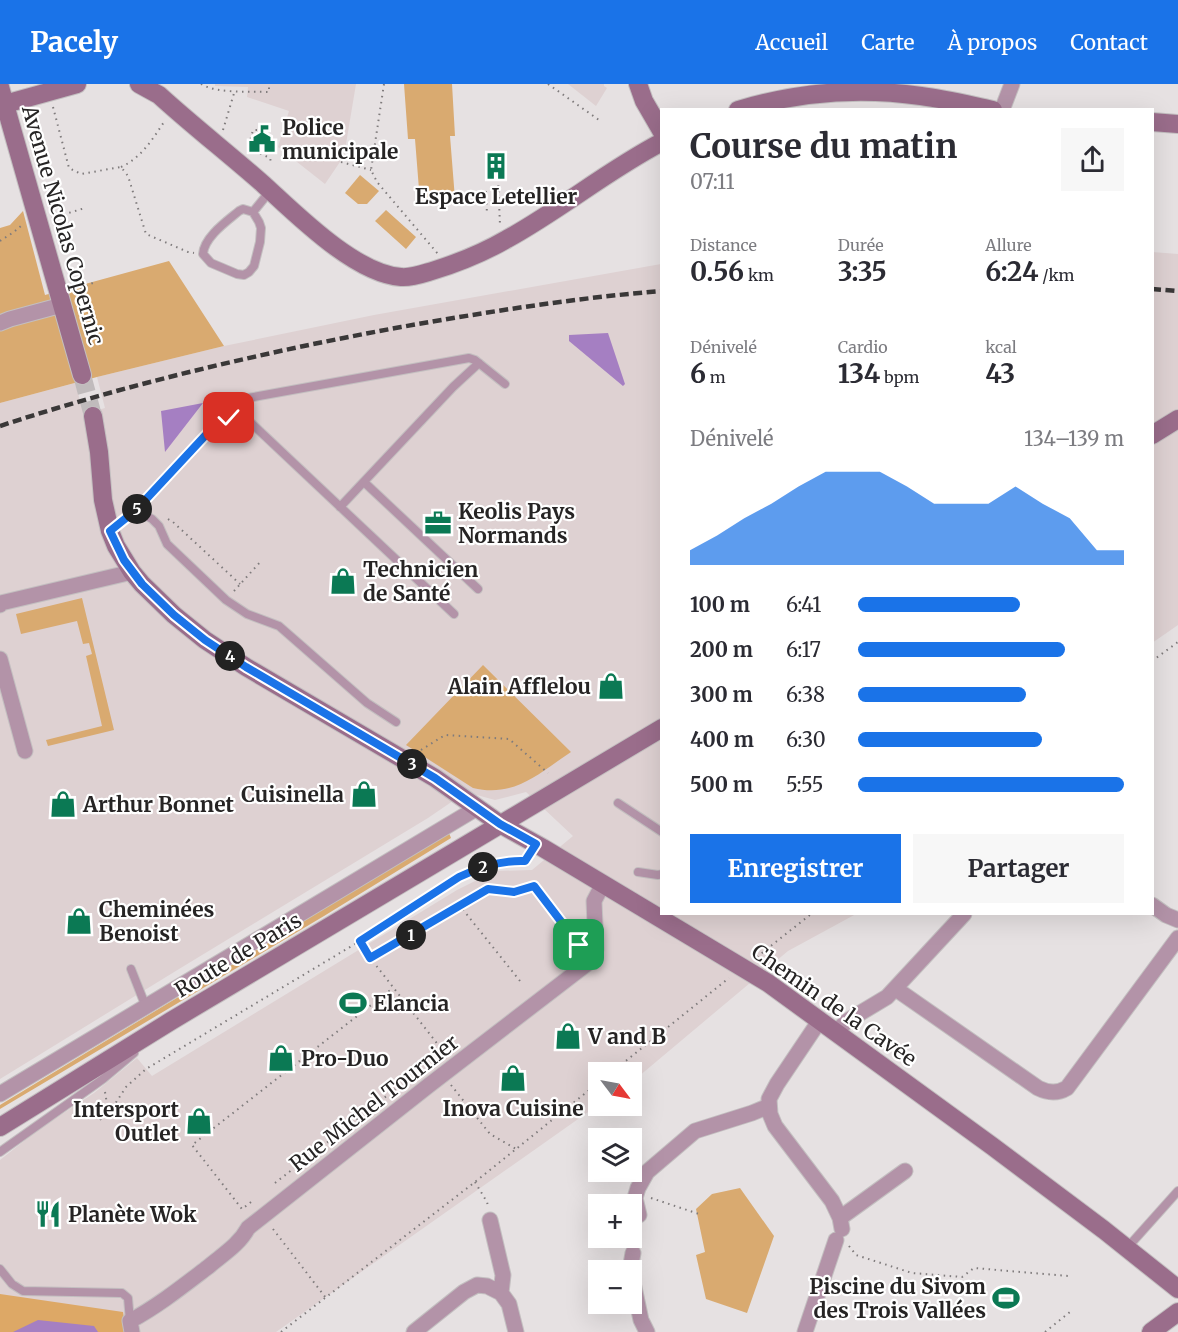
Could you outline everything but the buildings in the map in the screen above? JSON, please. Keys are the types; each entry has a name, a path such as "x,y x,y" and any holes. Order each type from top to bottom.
{"street":[{"path":"2,95 77,84"},
{"path":"139,84 159,95 341,251 383,273 399,277 448,266 494,246 660,143"},
{"path":"638,84 644,102 660,129"},
{"path":"1003,108 1012,84"},
{"path":"746,108 797,96 877,88 983,108"},
{"name":"Avenue Nicolas Copernic","path":"2,95 67,298 82,375"},
{"path":"1154,122 1178,124"},
{"path":"0,323 67,298"},
{"name":"Chemin de la Cavée","path":"93,416 103,500 116,546 132,572 160,602 205,640 246,667 435,778 500,824 768,983 1178,1288"},
{"path":"1154,434 1178,419"},
{"path":"0,605 132,572"},
{"path":"0,659 25,751"},
{"name":"Route de Paris","path":"0,1127 171,1021 660,729"},
{"path":"0,1094 477,808"},
{"name":"Rue Michel Tournier","path":"131,1327 243,1238 248,1228 592,960 596,949 594,901 603,884"},
{"path":"1154,906 1178,920"},
{"path":"836,1032 847,1021 878,1003 896,988 963,915"},
{"path":"896,988 1038,1088 1046,1092 1054,1092 1067,1088 1178,938"},
{"path":"820,1020 777,1084 769,1099 769,1106 775,1126 832,1201 841,1232"},
{"path":"636,1193 647,1172 695,1131 769,1106"},
{"path":"805,1332 841,1232 905,1171"},
{"path":"490,1220 502,1275 501,1293"},
{"path":"632,1260 633,1253"},
{"path":"414,1332 477,1285 487,1286 501,1293 509,1304 516,1332"},
{"path":"1151,1332 1178,1312"},
{"path":"640,1314 647,1332"}],"lane":[{"path":"254,212 270,191"},
{"path":"243,209 254,212 259,222 261,235 254,266 249,272 244,275 237,274 211,263 203,254 206,243 239,211 243,209"},
{"path":"229,418 237,400 469,358 475,360 505,384"},
{"path":"340,507 453,387 479,363"},
{"path":"110,531 136,510 216,424 238,417 249,421 454,614"},
{"path":"364,482 478,589"},
{"path":"136,510 152,519 159,526 167,544 226,600 247,614 279,626 367,703 396,722"},
{"path":"618,802 660,831"},
{"path":"638,872 660,875"},
{"path":"131,969 146,1006"},
{"path":"0,1152 103,1079 171,1021"},
{"path":"1126,1248 1178,1191"},
{"path":"0,1269 12,1284 23,1291 122,1293 128,1298 131,1327"}],"path":[{"path":"201,84 208,88 269,92 269,87"},
{"path":"384,84 371,170 377,182 442,258"},
{"path":"548,84 599,120"},
{"path":"222,133 235,90"},
{"path":"51,102 69,168 81,174 121,167 130,163 139,156 164,122"},
{"path":"257,130 253,129 248,147 270,158 271,162"},
{"path":"341,162 371,170"},
{"path":"121,167 128,176 146,234 188,252 203,254"},
{"path":"498,179 499,217 502,230"},
{"path":"486,191 487,214"},
{"path":"490,203 499,202"},
{"path":"52,218 85,208"},
{"path":"0,241 26,223"},
{"path":"67,298 95,282"},
{"path":"166,518 240,584"},
{"path":"226,600 262,560"},
{"path":"1154,660 1178,642"},
{"path":"100,1120 113,1107 126,1087 146,1069 360,941 459,877 502,862 525,861 536,844"},
{"path":"370,958 488,889 514,892 534,886 579,945 586,948"},
{"path":"460,906 520,981"},
{"path":"752,961 810,915"},
{"path":"360,941 370,958 443,1051 436,1057"},
{"path":"625,1062 734,975"},
{"path":"251,1202 242,1209 192,1145 393,988"},
{"path":"347,1127 417,1072"},
{"path":"103,1079 108,1110"},
{"path":"450,1082 490,1134 516,1149"},
{"path":"281,1332 588,1091"},
{"path":"275,1183 334,1137"},
{"path":"475,1182 487,1202 490,1220"},
{"path":"636,1193 699,1214"},
{"path":"269,1224 326,1298"},
{"path":"841,1232 856,1255 912,1273 962,1277 974,1268 1068,1276"},
{"path":"1045,1332 1070,1312"},
{"path":"1054,1325 1058,1330"}],"shaded area":[{"path":"215,84 356,84 344,156 325,184 278,147 289,111 247,97 248,87 215,86"},
{"path":"404,84 452,84 455,136 450,136 455,199 420,202 415,139 408,139"},
{"path":"568,84 604,84 607,88 596,106"},
{"path":"360,175 379,191 367,204 358,204 345,193"},
{"path":"386,210 416,237 406,249 375,221"},
{"path":"23,211 45,295 169,261 224,346 0,403 0,228 10,225"},
{"path":"1154,252 1178,254 1178,625 1154,642"},
{"path":"660,264 660,915 854,915 788,951 642,1074 642,1062 588,1062 588,1112 276,1332 0,1332 0,1160 38,1130 94,1093 137,1058 152,1076 457,890 495,871 532,870 573,836 526,792 495,800 466,792 428,818 0,1079 0,403 75,383 84,414 105,408 97,377 224,346 374,315"},
{"path":"608,333 625,384 623,386 569,341 569,335"},
{"path":"203,403 165,452 161,411"},
{"path":"82,598 114,730 48,746 46,740 102,726 86,656 92,654 89,643 83,644 77,621 21,634 16,614"},
{"path":"483,665 571,752 526,782 502,790 473,788 406,745"},
{"path":"449,833 451,838 0,1109 0,1105"},
{"path":"740,1188 774,1236 747,1313 706,1299 696,1255 705,1252 696,1209 712,1194"},
{"path":"0,1294 123,1312 126,1332 0,1332"},
{"path":"38,1320 94,1326 98,1332 13,1332"}],"tunnel":[{"path":"82,375 93,416"}],"railway":[{"path":"1154,289 1178,291"},
{"path":"0,426 149,382 299,347 498,311 596,297 660,291"}],"place":[{"name":"Police municipale","path":"262,139"},
{"name":"Espace Letellier","path":"496,166"},
{"name":"Keolis Pays Normands","path":"438,523"},
{"name":"Technicien de Santé","path":"343,581"},
{"name":"Alain Afflelou","path":"611,686"},
{"name":"Cuisinella","path":"364,794"},
{"name":"Arthur Bonnet","path":"63,804"},
{"name":"Cheminées Benoist","path":"79,921"},
{"name":"Elancia","path":"353,1003"},
{"name":"V and B","path":"568,1036"},
{"name":"Pro-Duo","path":"281,1058"},
{"name":"Inova Cuisine","path":"513,1078"},
{"name":"Intersport Outlet","path":"199,1121"},
{"name":"Planète Wok","path":"48,1214"},
{"name":"Piscine du Sivom des Trois Vallées","path":"1006,1298"}],"route":[{"path":"229,418 216,424 136,510 110,531 116,546 132,572 160,602 205,640 246,667 435,778 500,824 536,844 525,861 502,862 459,877 360,941 370,958 488,889 514,892 534,886 579,945"}]}
